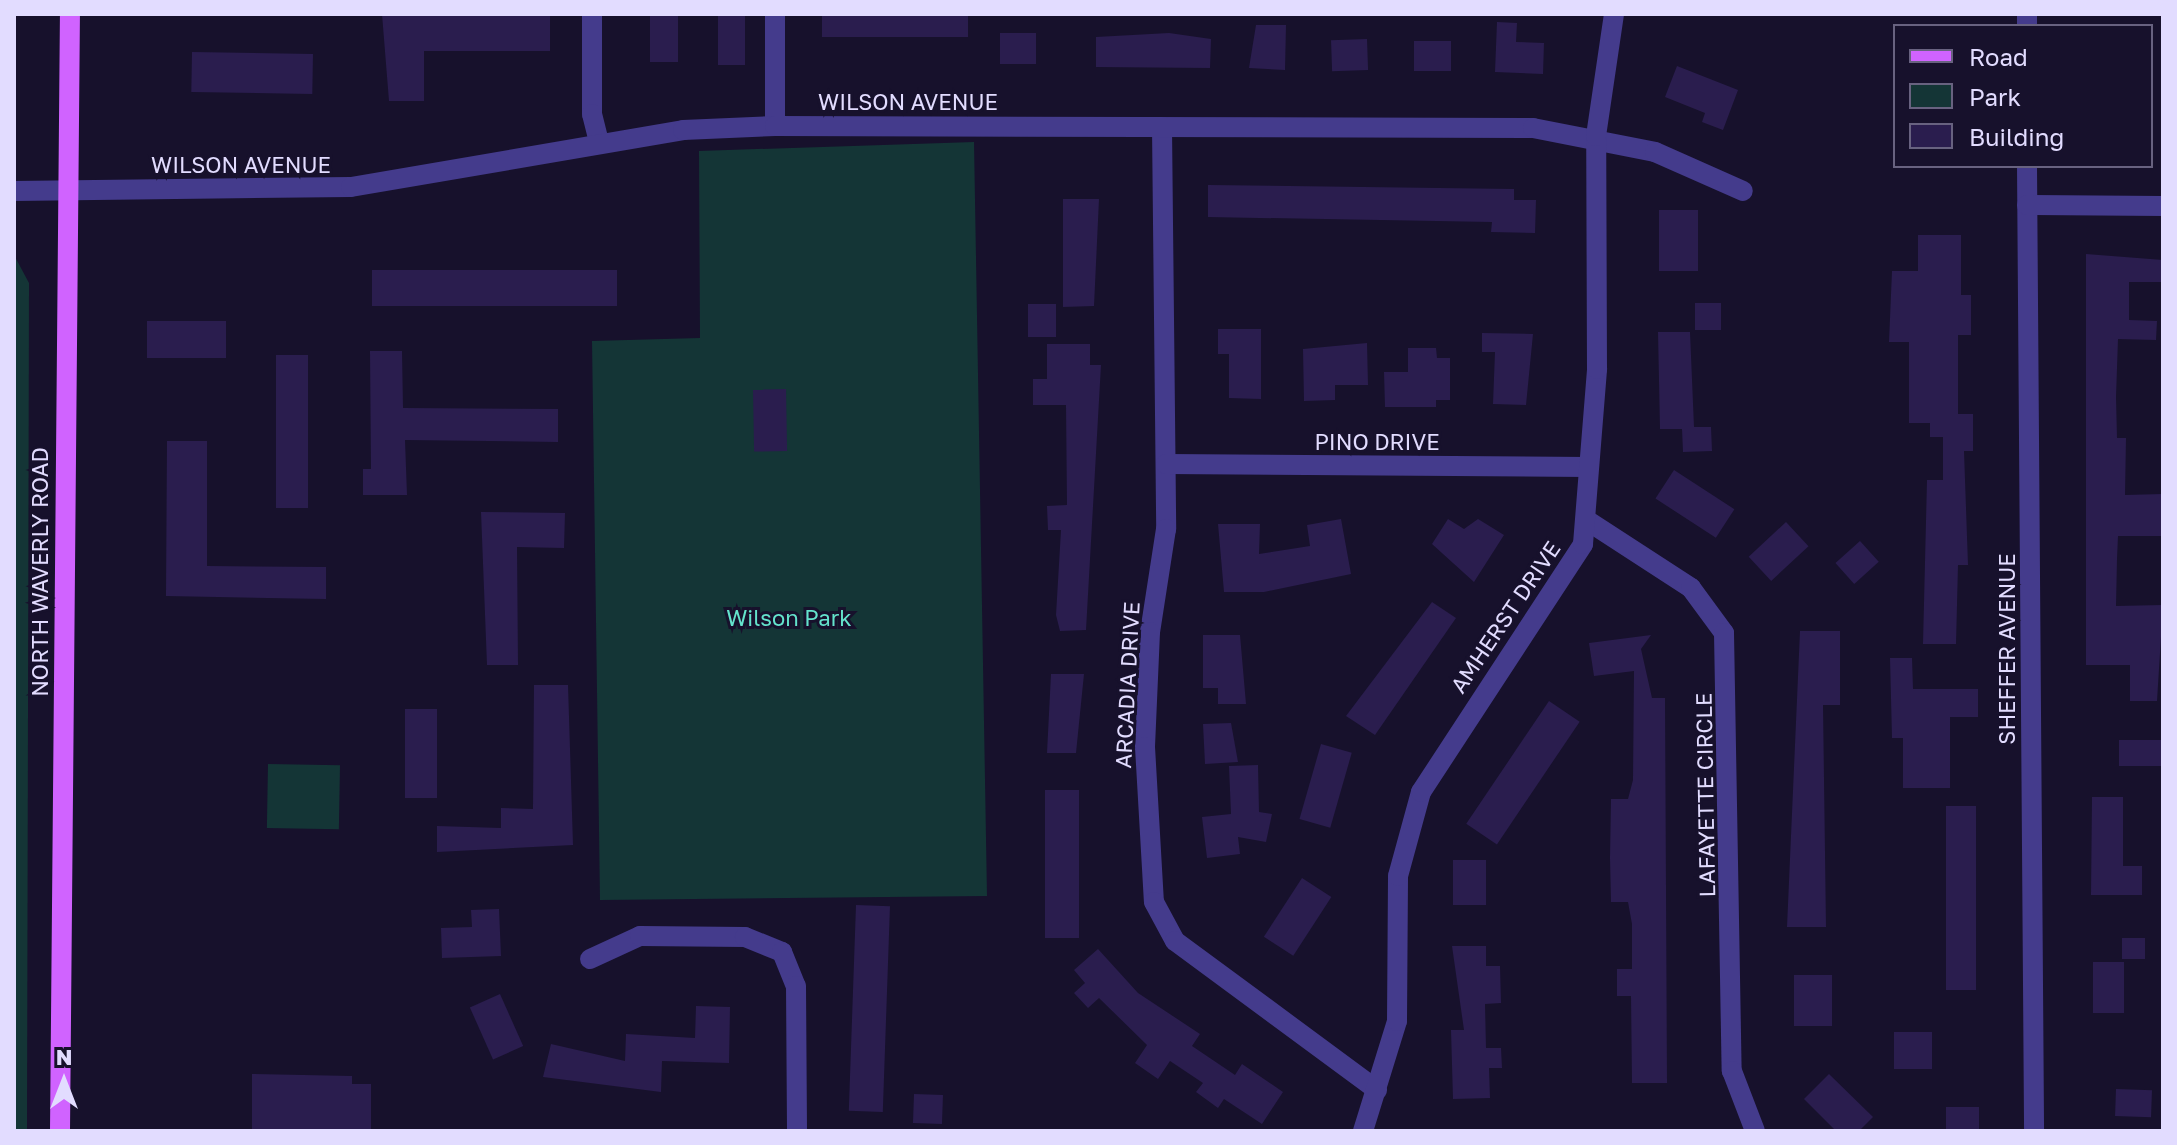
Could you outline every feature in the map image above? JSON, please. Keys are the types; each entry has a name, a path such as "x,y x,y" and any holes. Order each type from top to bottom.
{"main road":[{"name":"NORTH WAVERLY ROAD","path":"60,1131 70,14"}],"street":[{"path":"592,14 592,114 599,142"},
{"path":"775,14 775,126"},
{"name":"AMHERST DRIVE","path":"1363,1131 1397,1021 1398,876 1421,792 1570,567 1588,521 1588,467 1597,369 1596,136 1614,14"},
{"name":"WILSON AVENUE","path":"14,191 351,187 599,142 775,126 1533,128 1596,136 1743,191"},
{"name":"ARCADIA DRIVE","path":"1162,127 1166,464 1145,747 1154,902 1175,941 1377,1090"},
{"name":"SHEFFER AVENUE","path":"2027,168 2034,1131"},
{"path":"2027,205 2163,206"},
{"name":"PINO DRIVE","path":"1166,464 1588,467"},
{"name":"LAFAYETTE CIRCLE","path":"1588,521 1691,588 1724,633 1732,1071 1755,1131"},
{"path":"590,959 640,936 745,937 782,952 796,986 797,1131"}],"green space":[{"name":"Wilson Park","path":"974,142 987,896 600,900 592,341 700,338 699,151"},
{"path":"14,255 29,283 27,1131 14,1131"},
{"path":"268,764 340,765 339,829 267,828"}],"building":[{"path":"382,14 550,14 550,51 424,51 424,101 389,101"},
{"path":"650,14 678,14 678,62 650,62"},
{"path":"718,14 745,14 745,65 718,65"},
{"path":"822,14 968,14 968,37 822,37"},
{"path":"1497,22 1517,23 1516,42 1544,43 1543,74 1495,72"},
{"path":"1256,25 1286,25 1285,70 1249,68"},
{"path":"1000,33 1036,33 1036,64 1000,64"},
{"path":"1169,33 1211,39 1210,68 1096,67 1096,37"},
{"path":"1367,39 1368,70 1332,71 1331,40"},
{"path":"1414,41 1451,41 1451,71 1414,71"},
{"path":"192,52 313,54 312,94 191,92"},
{"path":"1677,66 1738,90 1723,130 1702,122 1705,113 1665,97"},
{"path":"1208,185 1514,189 1514,200 1536,200 1535,233 1491,232 1492,222 1208,217"},
{"path":"1063,199 1099,199 1094,306 1063,307"},
{"path":"1659,210 1698,210 1698,271 1659,271"},
{"path":"1918,235 1961,235 1961,295 1971,295 1971,335 1958,335 1958,414 1973,414 1973,451 1964,451 1968,565 1958,565 1956,644 1923,644 1927,480 1943,480 1943,437 1930,437 1930,423 1909,423 1909,342 1889,342 1892,271 1918,271"},
{"path":"2086,254 2163,260 2163,282 2129,282 2129,320 2157,321 2156,340 2118,339 2116,397 2117,438 2126,438 2125,495 2163,494 2163,536 2118,536 2117,559 2116,606 2163,605 2157,701 2130,701 2130,665 2086,665"},
{"path":"372,270 617,270 617,306 372,306"},
{"path":"1695,303 1721,303 1721,330 1695,330"},
{"path":"1028,304 1056,304 1056,337 1028,337"},
{"path":"147,321 226,321 226,358 147,358"},
{"path":"1218,329 1261,329 1261,399 1229,398 1229,354 1218,354"},
{"path":"1658,332 1690,332 1694,427 1711,427 1712,451 1683,452 1682,429 1660,429"},
{"path":"1482,333 1533,334 1526,405 1493,404 1495,352 1482,352"},
{"path":"1367,343 1368,385 1335,385 1335,400 1304,401 1303,349"},
{"path":"1047,344 1090,344 1090,365 1101,365 1086,630 1060,631 1056,615 1061,530 1048,530 1047,506 1067,505 1066,405 1033,405 1033,379 1047,379"},
{"path":"1408,348 1436,348 1437,358 1450,358 1450,400 1436,400 1436,407 1385,407 1384,372 1408,372"},
{"path":"370,351 402,351 403,408 558,409 558,442 405,440 407,495 363,495 363,469 371,469"},
{"path":"276,355 308,355 308,508 276,508"},
{"path":"786,389 787,451 754,452 753,390"},
{"path":"167,441 207,441 207,566 326,567 326,599 166,596"},
{"path":"1674,470 1734,509 1716,538 1655,499"},
{"path":"481,512 565,513 564,548 517,547 518,665 487,665"},
{"path":"1341,519 1351,574 1264,592 1224,592 1218,524 1260,524 1259,554 1310,546 1307,525"},
{"path":"1448,519 1464,529 1478,519 1504,535 1474,582 1432,544"},
{"path":"1786,522 1809,546 1771,581 1749,557"},
{"path":"1860,541 1879,562 1854,584 1835,563"},
{"path":"1432,602 1456,618 1375,735 1346,716"},
{"path":"1800,631 1840,631 1840,705 1823,705 1826,927 1787,927"},
{"path":"1203,635 1240,635 1246,704 1218,704 1218,688 1203,688"},
{"path":"1651,635 1641,649 1652,698 1665,698 1667,1083 1632,1083 1631,996 1617,996 1617,969 1632,969 1632,924 1628,902 1611,902 1610,858 1611,799 1628,799 1633,780 1634,671 1594,676 1589,643"},
{"path":"1890,658 1912,658 1913,689 1978,689 1978,717 1950,717 1950,788 1903,788 1903,738 1892,738"},
{"path":"1051,674 1084,674 1076,753 1047,753"},
{"path":"534,685 568,685 573,845 437,852 437,826 501,828 501,808 533,809"},
{"path":"1549,701 1580,722 1497,844 1466,824"},
{"path":"405,709 437,709 437,798 405,798"},
{"path":"1231,723 1238,762 1205,764 1203,724"},
{"path":"2119,740 2163,740 2163,766 2119,766"},
{"path":"1321,744 1352,753 1330,828 1300,819"},
{"path":"1258,765 1259,812 1272,814 1266,842 1238,837 1240,854 1207,858 1202,817 1231,814 1229,766"},
{"path":"1045,790 1079,790 1079,938 1045,938"},
{"path":"2092,797 2123,797 2123,866 2142,866 2142,895 2091,895"},
{"path":"1946,806 1976,806 1976,990 1946,990"},
{"path":"1453,860 1486,860 1486,905 1453,905"},
{"path":"1302,878 1331,897 1293,956 1264,937"},
{"path":"856,905 890,906 883,1112 849,1111"},
{"path":"499,909 501,956 442,958 441,928 472,927 471,910"},
{"path":"2122,938 2145,938 2145,959 2122,959"},
{"path":"1452,946 1486,946 1486,966 1500,966 1501,1003 1485,1004 1486,1048 1501,1048 1502,1068 1489,1068 1490,1098 1453,1099 1451,1030 1464,1030"},
{"path":"1098,949 1138,993 1200,1034 1192,1046 1235,1075 1242,1064 1283,1092 1262,1124 1224,1099 1218,1108 1196,1092 1203,1083 1170,1061 1158,1079 1135,1063 1147,1045 1099,998 1088,1008 1074,993 1085,983 1074,970"},
{"path":"2093,962 2124,962 2124,1013 2093,1013"},
{"path":"1794,975 1832,975 1832,1026 1794,1026"},
{"path":"500,994 523,1046 493,1059 470,1007"},
{"path":"696,1006 730,1007 729,1063 662,1061 661,1092 543,1077 551,1044 625,1061 626,1034 695,1038"},
{"path":"1894,1032 1932,1032 1932,1069 1894,1069"},
{"path":"252,1074 352,1076 352,1084 371,1084 371,1131 252,1131"},
{"path":"1829,1074 1873,1117 1859,1131 1836,1131 1804,1099"},
{"path":"2116,1089 2152,1090 2151,1117 2115,1116"},
{"path":"914,1094 943,1095 942,1124 913,1123"},
{"path":"1946,1107 1979,1107 1979,1131 1946,1131"}]}
